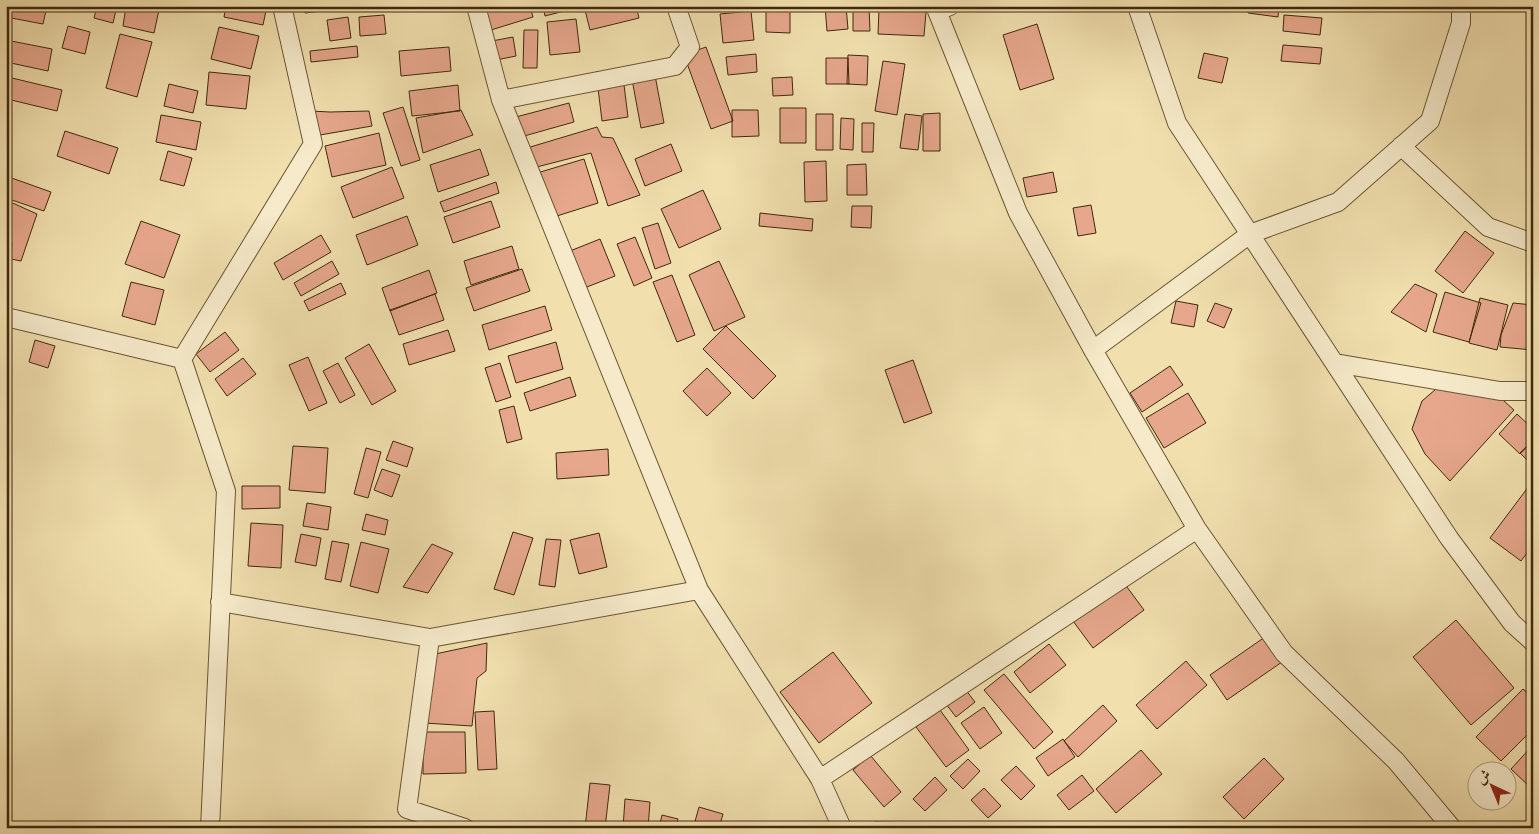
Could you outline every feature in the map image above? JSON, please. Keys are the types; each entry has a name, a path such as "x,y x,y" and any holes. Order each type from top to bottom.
{"street":[{"path":"210,828 226,491 182,359 312,144 282,6"},
{"path":"476,6 501,100 699,590 820,779 842,828"},
{"path":"501,100 674,66 690,47 676,6"},
{"path":"950,6 937,11 1018,213 1197,529 1284,652 1396,761 1452,828"},
{"path":"1137,6 1178,123 1449,538 1512,623 1533,642"},
{"path":"1094,350 1250,234 1338,202 1430,121 1461,23 1461,6"},
{"path":"1401,146 1488,227 1533,243"},
{"path":"6,317 182,359"},
{"path":"1335,363 1500,390 1533,391"},
{"path":"820,779 1197,529"},
{"path":"220,602 430,638 699,590"},
{"path":"430,638 407,809 465,828"}],"building":[{"path":"6,6 47,6 43,24 6,17"},
{"path":"62,6 79,6 78,10"},
{"path":"97,6 117,6 113,23 94,18"},
{"path":"126,6 140,6 159,10 154,33 123,26"},
{"path":"226,6 267,6 263,25 224,17"},
{"path":"304,6 346,6 347,8 305,13"},
{"path":"357,6 375,6 358,10"},
{"path":"483,6 530,6 533,17 491,30"},
{"path":"543,6 571,6 572,9 545,16"},
{"path":"584,6 636,6 639,18 590,30"},
{"path":"766,6 790,6 790,33 766,32"},
{"path":"825,6 846,6 848,29 827,31"},
{"path":"853,6 869,6 870,31 853,31"},
{"path":"1248,6 1279,6 1278,17 1248,13"},
{"path":"879,9 926,12 924,36 878,34"},
{"path":"751,11 754,40 723,43 720,14"},
{"path":"384,15 386,34 360,36 359,17"},
{"path":"1284,15 1322,18 1320,35 1283,31"},
{"path":"348,17 351,38 330,41 327,20"},
{"path":"576,19 580,52 550,55 547,22"},
{"path":"1037,24 1054,79 1020,90 1003,35"},
{"path":"68,26 90,32 85,54 62,48"},
{"path":"219,27 259,36 251,69 211,59"},
{"path":"524,30 538,30 537,68 523,68"},
{"path":"120,34 152,42 137,97 106,88"},
{"path":"513,37 516,56 496,60 492,41"},
{"path":"6,40 52,49 48,71 6,62"},
{"path":"1283,45 1322,48 1320,64 1281,61"},
{"path":"357,46 358,57 311,62 310,51"},
{"path":"449,47 451,71 401,76 399,51"},
{"path":"706,47 733,121 711,129 684,55"},
{"path":"1204,53 1228,58 1222,83 1198,78"},
{"path":"756,54 757,72 728,75 726,57"},
{"path":"848,55 868,56 867,85 847,84"},
{"path":"826,58 848,58 849,84 826,84"},
{"path":"883,61 905,64 897,115 875,111"},
{"path":"622,69 628,117 602,121 596,72"},
{"path":"654,70 664,123 641,128 631,74"},
{"path":"209,72 250,76 246,109 206,105"},
{"path":"792,77 793,95 773,96 772,78"},
{"path":"12,78 62,90 57,111 7,99"},
{"path":"169,84 198,91 193,113 164,106"},
{"path":"458,85 460,111 412,116 409,91"},
{"path":"569,103 574,122 517,138 512,118"},
{"path":"403,107 420,160 401,166 383,113"},
{"path":"780,108 806,108 806,143 780,143"},
{"path":"461,110 473,135 423,153 416,118"},
{"path":"732,110 758,110 759,136 732,137"},
{"path":"311,111 369,111 372,126 320,135"},
{"path":"940,113 940,151 923,151 923,114"},
{"path":"816,114 833,114 833,150 816,150"},
{"path":"905,114 922,116 918,150 900,148"},
{"path":"161,115 201,122 196,150 156,142"},
{"path":"841,118 854,119 853,150 840,149"},
{"path":"862,123 874,123 873,152 862,152"},
{"path":"597,127 602,137 613,138 640,195 608,206 591,153 525,170 517,151"},
{"path":"65,131 118,148 109,174 57,156"},
{"path":"379,133 386,165 332,177 325,146"},
{"path":"671,144 682,171 645,186 635,159"},
{"path":"480,149 489,175 438,192 430,165"},
{"path":"168,151 192,158 184,186 160,180"},
{"path":"584,159 598,203 541,221 527,176"},
{"path":"826,161 827,201 805,202 804,162"},
{"path":"866,164 867,195 847,195 847,165"},
{"path":"392,167 404,198 353,218 341,187"},
{"path":"1053,172 1057,192 1027,197 1023,178"},
{"path":"6,176 51,192 44,211 6,198"},
{"path":"496,182 499,193 444,212 440,202"},
{"path":"703,190 721,229 679,248 661,209"},
{"path":"6,200 37,214 21,261 11,259 12,243 6,240"},
{"path":"491,201 500,227 453,243 444,217"},
{"path":"1091,205 1096,233 1078,236 1073,208"},
{"path":"852,206 872,206 871,228 851,227"},
{"path":"760,213 813,219 812,231 759,226"},
{"path":"407,216 418,245 367,265 356,235"},
{"path":"141,221 180,235 164,278 125,264"},
{"path":"658,223 671,263 655,269 642,228"},
{"path":"1465,231 1494,253 1463,293 1435,271"},
{"path":"321,235 331,252 283,280 274,263"},
{"path":"635,237 652,278 634,286 617,244"},
{"path":"600,239 615,276 574,292 560,255"},
{"path":"512,246 519,269 471,285 464,261"},
{"path":"332,261 339,274 301,296 294,283"},
{"path":"719,261 745,317 714,331 689,275"},
{"path":"522,269 530,291 474,311 466,288"},
{"path":"429,270 437,293 390,311 382,288"},
{"path":"672,275 695,335 677,342 653,282"},
{"path":"131,282 164,290 155,325 122,316"},
{"path":"341,283 346,294 309,311 304,301"},
{"path":"1415,284 1437,294 1426,332 1391,312"},
{"path":"1445,292 1481,303 1469,342 1433,332"},
{"path":"435,294 444,320 399,335 390,310"},
{"path":"1480,298 1508,305 1497,350 1469,343"},
{"path":"1176,301 1198,305 1194,327 1171,323"},
{"path":"1215,303 1232,309 1224,328 1207,321"},
{"path":"1513,303 1533,305 1533,350 1500,347 1501,335"},
{"path":"545,306 552,330 489,350 482,325"},
{"path":"726,326 776,376 753,399 703,349"},
{"path":"448,330 455,351 409,365 403,344"},
{"path":"225,332 239,350 210,372 196,354"},
{"path":"35,340 55,346 48,368 29,362"},
{"path":"556,342 563,369 516,383 508,356"},
{"path":"369,344 396,391 372,405 345,358"},
{"path":"308,357 327,403 309,411 289,365"},
{"path":"243,358 256,374 227,396 215,379"},
{"path":"913,360 932,413 904,423 885,370"},
{"path":"338,363 355,395 340,403 323,371"},
{"path":"500,363 511,397 496,402 485,368"},
{"path":"1170,366 1183,385 1142,412 1130,393"},
{"path":"707,368 731,393 707,416 683,391"},
{"path":"570,377 576,396 530,411 524,393"},
{"path":"1449,385 1494,392 1514,410 1450,481 1425,454 1412,429 1422,401 1436,389"},
{"path":"1188,393 1206,423 1164,448 1146,418"},
{"path":"514,406 522,439 507,443 499,410"},
{"path":"1517,414 1533,429 1533,440 1520,454 1499,434"},
{"path":"1533,440 1533,466 1520,453"},
{"path":"393,441 413,448 407,467 386,460"},
{"path":"293,446 328,448 325,493 289,490"},
{"path":"366,448 381,452 368,498 354,494"},
{"path":"608,449 609,475 557,479 556,453"},
{"path":"382,469 400,475 392,497 374,490"},
{"path":"242,486 280,486 280,508 242,509"},
{"path":"1529,486 1533,489 1533,545 1521,561 1490,538"},
{"path":"307,503 331,507 328,530 303,526"},
{"path":"366,514 388,520 385,535 362,530"},
{"path":"251,523 283,525 281,568 248,566"},
{"path":"513,532 533,538 514,595 494,589"},
{"path":"599,533 607,567 579,574 570,540"},
{"path":"301,534 321,538 316,566 295,562"},
{"path":"546,539 561,540 555,587 539,585"},
{"path":"332,541 349,544 341,582 325,579"},
{"path":"361,542 389,549 378,593 350,586"},
{"path":"432,544 453,553 428,593 403,587"},
{"path":"1124,583 1144,610 1093,648 1073,621"},
{"path":"1456,620 1514,688 1471,725 1413,657"},
{"path":"1265,637 1282,662 1227,700 1210,675"},
{"path":"487,643 486,671 477,678 472,726 424,723 435,654"},
{"path":"1049,644 1066,665 1030,693 1014,672"},
{"path":"833,652 872,703 819,743 780,692"},
{"path":"1186,661 1207,685 1157,729 1136,705"},
{"path":"1004,674 1053,732 1034,749 984,690"},
{"path":"965,689 975,702 956,717 946,704"},
{"path":"1523,689 1533,698 1533,729 1501,761 1476,737"},
{"path":"1103,705 1117,721 1078,757 1064,741"},
{"path":"984,707 1002,733 980,749 961,723"},
{"path":"940,710 969,750 946,767 916,727"},
{"path":"494,711 497,769 478,770 475,712"},
{"path":"423,732 465,732 466,773 423,774"},
{"path":"1063,739 1075,757 1048,776 1036,758"},
{"path":"1533,745 1533,790 1516,774 1516,764"},
{"path":"1141,750 1162,774 1116,813 1096,789"},
{"path":"870,755 901,792 884,807 853,770"},
{"path":"1264,758 1284,779 1244,819 1223,797"},
{"path":"968,759 980,771 963,789 950,776"},
{"path":"1016,766 1035,786 1021,800 1001,780"},
{"path":"1082,775 1094,791 1069,810 1057,795"},
{"path":"935,777 947,790 925,811 913,799"},
{"path":"590,783 610,785 605,828 585,828"},
{"path":"984,788 1001,806 988,818 971,800"},
{"path":"625,799 650,802 648,828 623,828"},
{"path":"699,807 723,814 719,828 703,828 694,825"},
{"path":"662,815 678,819 676,828 659,828"},
{"path":"874,822 925,823 925,828 874,828"},
{"path":"821,823 821,828 793,828 792,825"}]}
